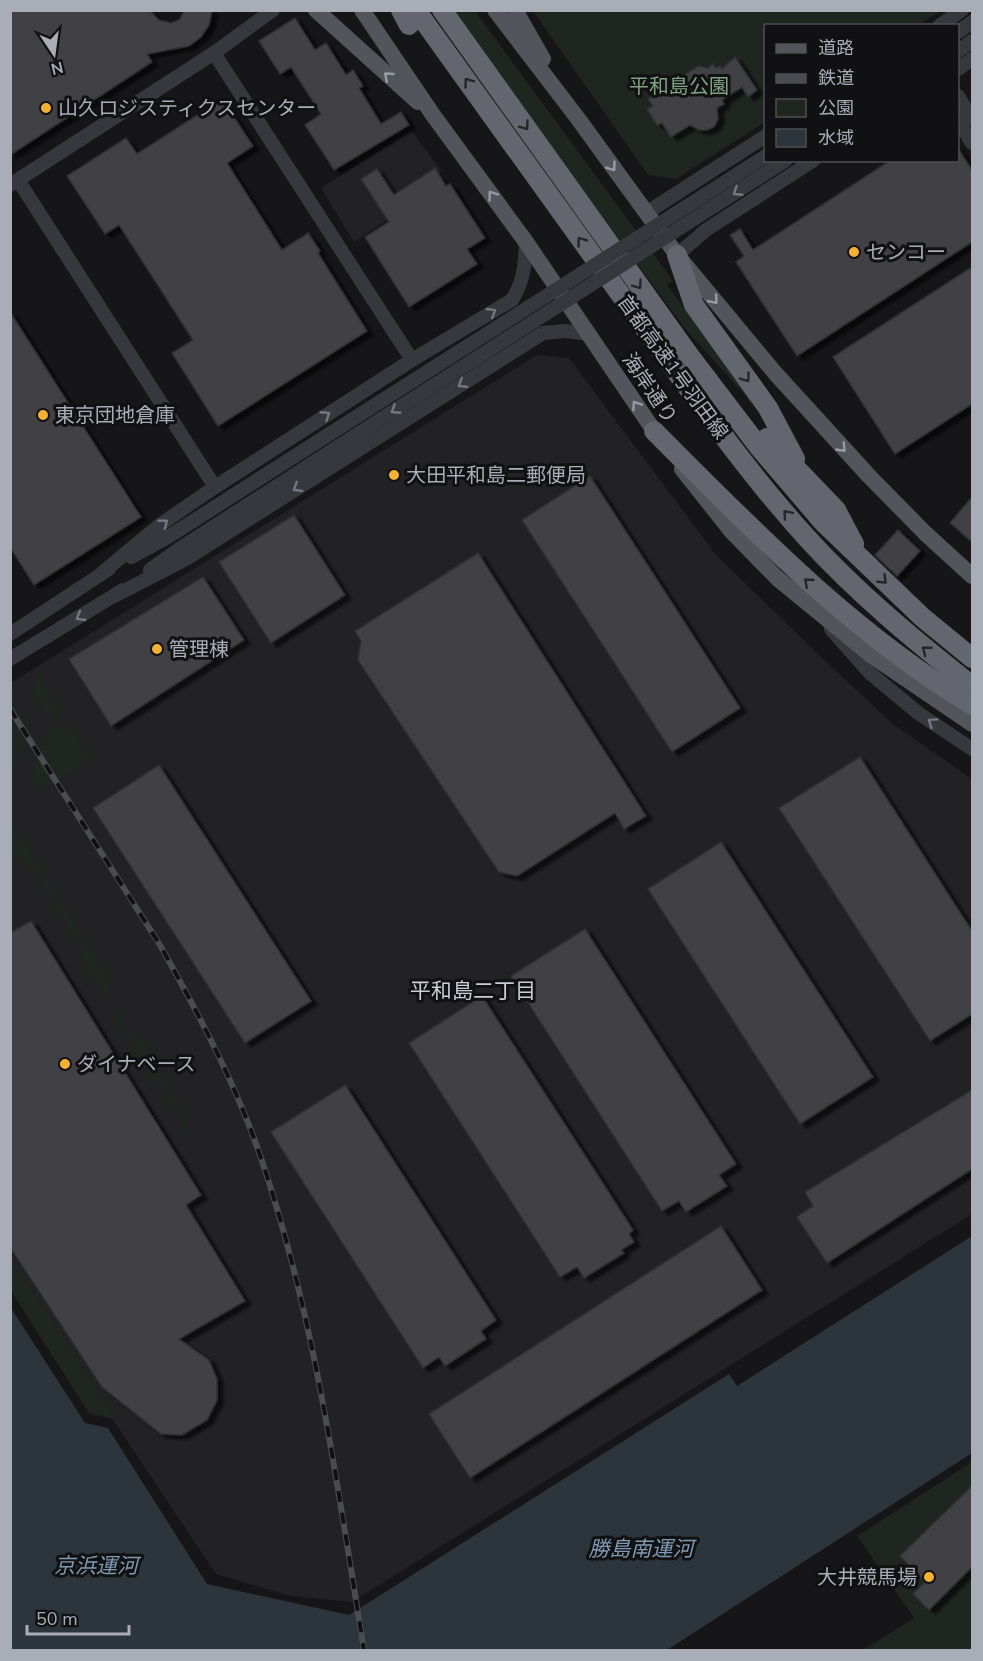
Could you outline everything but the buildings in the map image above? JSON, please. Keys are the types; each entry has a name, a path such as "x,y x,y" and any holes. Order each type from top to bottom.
{"highway":[{"name":"首都高速1号羽田線","path":"442,10 689,355 759,447 823,522 922,617 972,658"},
{"name":"首都高速1号羽田線","path":"408,15 580,240 742,461 807,538 862,594 910,637 972,686"},
{"path":"677,255 687,289 698,312 768,408 802,472"},
{"path":"689,355 836,510 861,559"},
{"path":"654,431 772,550 849,617 940,685 972,705"}],"main road":[{"path":"316,10 433,115"},
{"name":"海岸通り","path":"362,10 433,115 526,242 654,431 732,532 777,578 812,608 872,656 972,724"},
{"path":"495,10 579,120 677,255 775,373 837,442 925,533 972,576"},
{"path":"515,10 579,120"}],"street":[{"path":"215,487 14,182 214,53 273,10"},
{"path":"942,24 962,10"},
{"path":"959,31 972,22"},
{"path":"959,50 972,41"},
{"path":"214,53 412,360"},
{"path":"959,68 972,59"},
{"path":"959,99 972,119"},
{"path":"959,123 972,143"},
{"path":"646,213 764,137"},
{"path":"10,634 102,573 168,537 764,157"},
{"path":"116,595 178,549 783,162"},
{"path":"677,255 706,230 811,162"},
{"path":"102,573 161,524 215,487 412,360 512,300 524,277 526,242"},
{"path":"10,659 116,595 186,559 543,333 565,330 589,334"},
{"path":"812,608 870,673 918,713 972,749"}],"shaded area":[{"path":"411,131 448,179 354,242 321,188"},
{"path":"537,355 569,358 716,555 893,724 972,779 972,1214 352,1602 291,1596 216,1574 11,1267 11,683"}],"green space":[{"path":"451,11 475,11 673,281 667,285 709,343 736,372 753,408 744,394 686,330"},
{"name":"平和島公園","path":"533,11 941,11 920,24 764,24 764,123 676,179 648,175"},
{"path":"37,670 61,712 57,720 45,714 32,692"},
{"path":"11,702 27,721 28,729 15,768 11,761"},
{"path":"68,723 92,760 40,791 32,783 40,743 48,730"},
{"path":"11,821 108,976 112,996 106,999 83,967 81,949 32,870 18,860 11,850 9,837"},
{"path":"114,1008 127,1028 144,1040 157,1061 180,1105 196,1144 108,1009"},
{"path":"10,1256 116,1420 89,1413 11,1291"},
{"name":"大井競馬場","path":"972,1462 972,1650 863,1650 914,1618 857,1536"}],"water":[{"name":"勝島南運河","path":"972,1236 972,1453 667,1650 11,1650 11,1308 85,1423 108,1428 207,1584 349,1615 729,1374 737,1386"}],"railway":[{"path":"10,709 160,945 215,1049 251,1130 280,1218 310,1340 334,1464 364,1650"}],"place":[{"name":"山久ロジスティクスセンター","path":"46,108"},
{"name":"センコー","path":"854,252"},
{"name":"東京団地倉庫","path":"43,415"},
{"name":"大田平和島二郵便局","path":"394,475"},
{"name":"管理棟","path":"157,649"},
{"name":"ダイナベース","path":"65,1064"},
{"name":"大井競馬場","path":"929,1577"}],"district":[{"name":"平和島二丁目","path":"473,991"}],"water label":[{"name":"京浜運河","path":"96,1566"}]}
